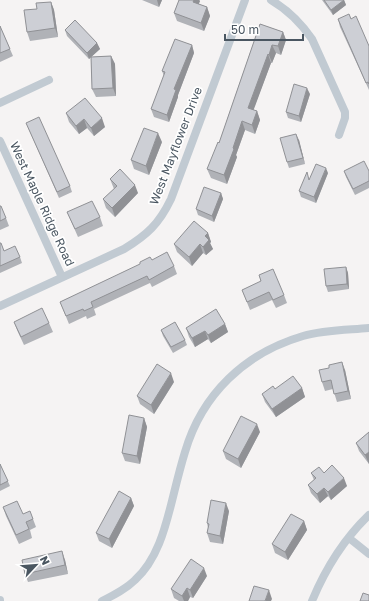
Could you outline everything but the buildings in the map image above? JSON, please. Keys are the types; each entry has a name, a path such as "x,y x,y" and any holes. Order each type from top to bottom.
{"street":[{"name":"West Mayflower Drive","path":"0,306 124,249 144,236 159,221 171,199 245,0"},
{"path":"271,0 282,6 293,16 312,39 344,112 345,118 339,135"},
{"path":"0,103 49,80"},
{"name":"West Maple Ridge Road","path":"0,141 62,277"},
{"path":"102,601 125,589 136,580 153,557 166,525 185,451 192,430 210,398 221,385 248,362 273,347 309,335 369,328"},
{"path":"312,601 325,573 349,538 369,515"},
{"path":"349,538 369,554"}]}
